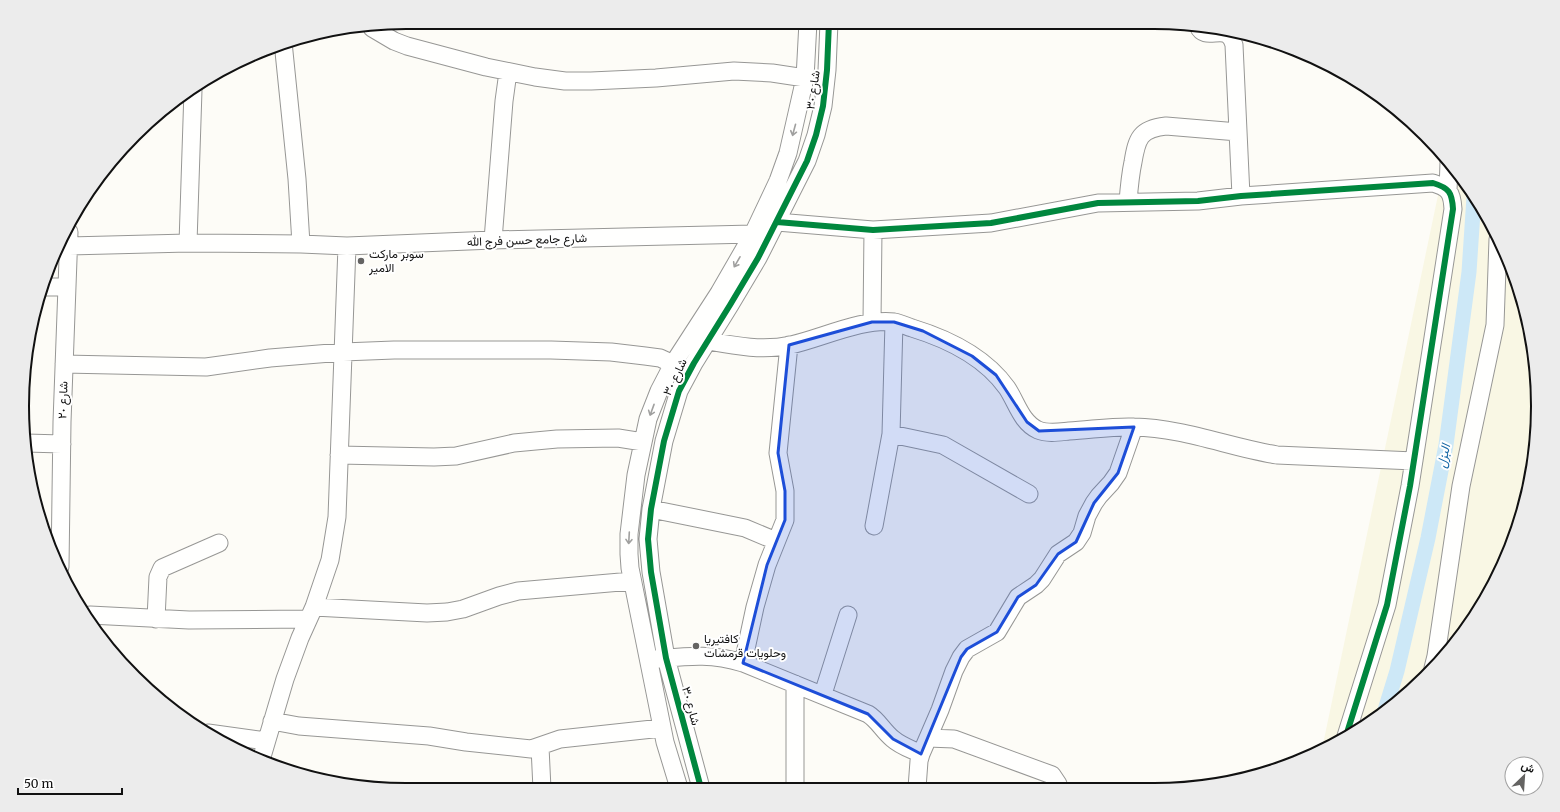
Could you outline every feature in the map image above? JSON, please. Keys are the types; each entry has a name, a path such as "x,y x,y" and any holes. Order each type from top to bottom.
{"street":[{"name":"شارع ٣٠","path":"677,783 664,742 632,581 629,554 629,534 636,475 648,419 659,391 673,364 719,293 753,234 788,154 805,78 808,29"},
{"name":"شارع ٣٠","path":"701,783 666,658 651,572 648,539 651,509 664,440 678,391 746,278 777,222 807,161 816,135 823,106 827,70 829,29"},
{"path":"376,30 407,46 478,66 565,81 656,78 734,71 772,73 805,78"},
{"path":"1233,37 1241,196"},
{"path":"280,51 297,179 301,244"},
{"path":"493,240 504,101 508,72"},
{"path":"188,243 193,96"},
{"path":"1128,202 1129,180 1136,143 1147,131 1156,127 1166,126 1238,132"},
{"path":"1448,191 1449,171"},
{"path":"777,222 873,230 991,223 1098,203 1198,201 1241,196 1433,183 1442,186 1448,191 1452,198 1453,209 1414,461 1387,605 1349,728"},
{"path":"872,322 873,230"},
{"name":"شارع جامع حسن فرج الله","path":"69,239 347,246 493,240 753,234"},
{"name":"شارع ٢٠","path":"55,542 62,444 69,239"},
{"path":"263,754 285,679 330,560 337,517 347,246"},
{"path":"1436,656 1461,486 1495,325 1498,252"},
{"path":"48,287 67,287"},
{"path":"708,341 752,348 789,345 872,322 894,322 922,331 948,342 983,363 996,375 1008,390 1027,422 1039,431 1055,432 1134,427 1168,429 1277,455 1414,461"},
{"path":"874,526 891,434 894,322"},
{"path":"743,663 767,564 785,520 786,503 778,453 789,345"},
{"path":"64,364 206,367 270,358 343,352 394,350 551,350 611,352 660,358 673,364"},
{"path":"917,783 921,754 961,657 967,649 997,632 1018,597 1042,579 1058,554 1076,542 1082,533 1087,516 1094,504 1118,473 1134,427"},
{"path":"891,434 943,445 1029,494"},
{"path":"339,455 456,456 514,443 557,439 618,438 643,442"},
{"path":"31,443 62,444"},
{"path":"651,509 746,528 776,541"},
{"path":"156,619 158,577 162,568 219,543"},
{"path":"93,615 156,619 311,613 447,612 463,609 518,591 632,581"},
{"path":"823,694 848,615"},
{"path":"648,660 698,655 713,656 743,663 823,694 868,714 874,718 893,739 921,754"},
{"path":"795,684 795,783"},
{"path":"272,721 299,726 428,736 531,749 560,739 662,728"},
{"path":"222,735 266,741"},
{"path":"928,738 954,739 1052,775 1057,783"},
{"path":"540,747 542,783"}],"highlighted area":[{"path":"872,322 894,322 923,331 972,356 996,375 1027,422 1039,431 1134,427 1118,473 1094,503 1076,542 1058,554 1036,585 1018,597 997,632 967,649 961,657 921,754 893,739 868,714 743,663 767,565 785,520 785,491 778,453 789,345"}],"shaded area":[{"path":"1444,166 1467,197 1492,239 1511,285 1518,308 1528,357 1531,406 1528,455 1524,480 1511,527 1492,573 1453,636 1421,673 1384,705 1323,743"}],"waterway":[{"name":"البزل","path":"1387,702 1397,671 1428,538 1446,445 1469,272 1473,207"}],"cycle path":[{"path":"700,783 666,658 651,572 648,539 651,509 664,441 679,391 694,363 758,258 807,161 816,135 823,106 827,70 829,29"},
{"path":"777,222 873,230 991,223 1098,203 1198,201 1241,196 1433,183 1446,189 1452,198 1453,209 1410,486 1387,605 1349,728"}],"place":[{"name":"سوبر ماركت الامير","path":"361,261"},
{"name":"كافتيريا وحلويات قرمشات","path":"696,646"}]}
